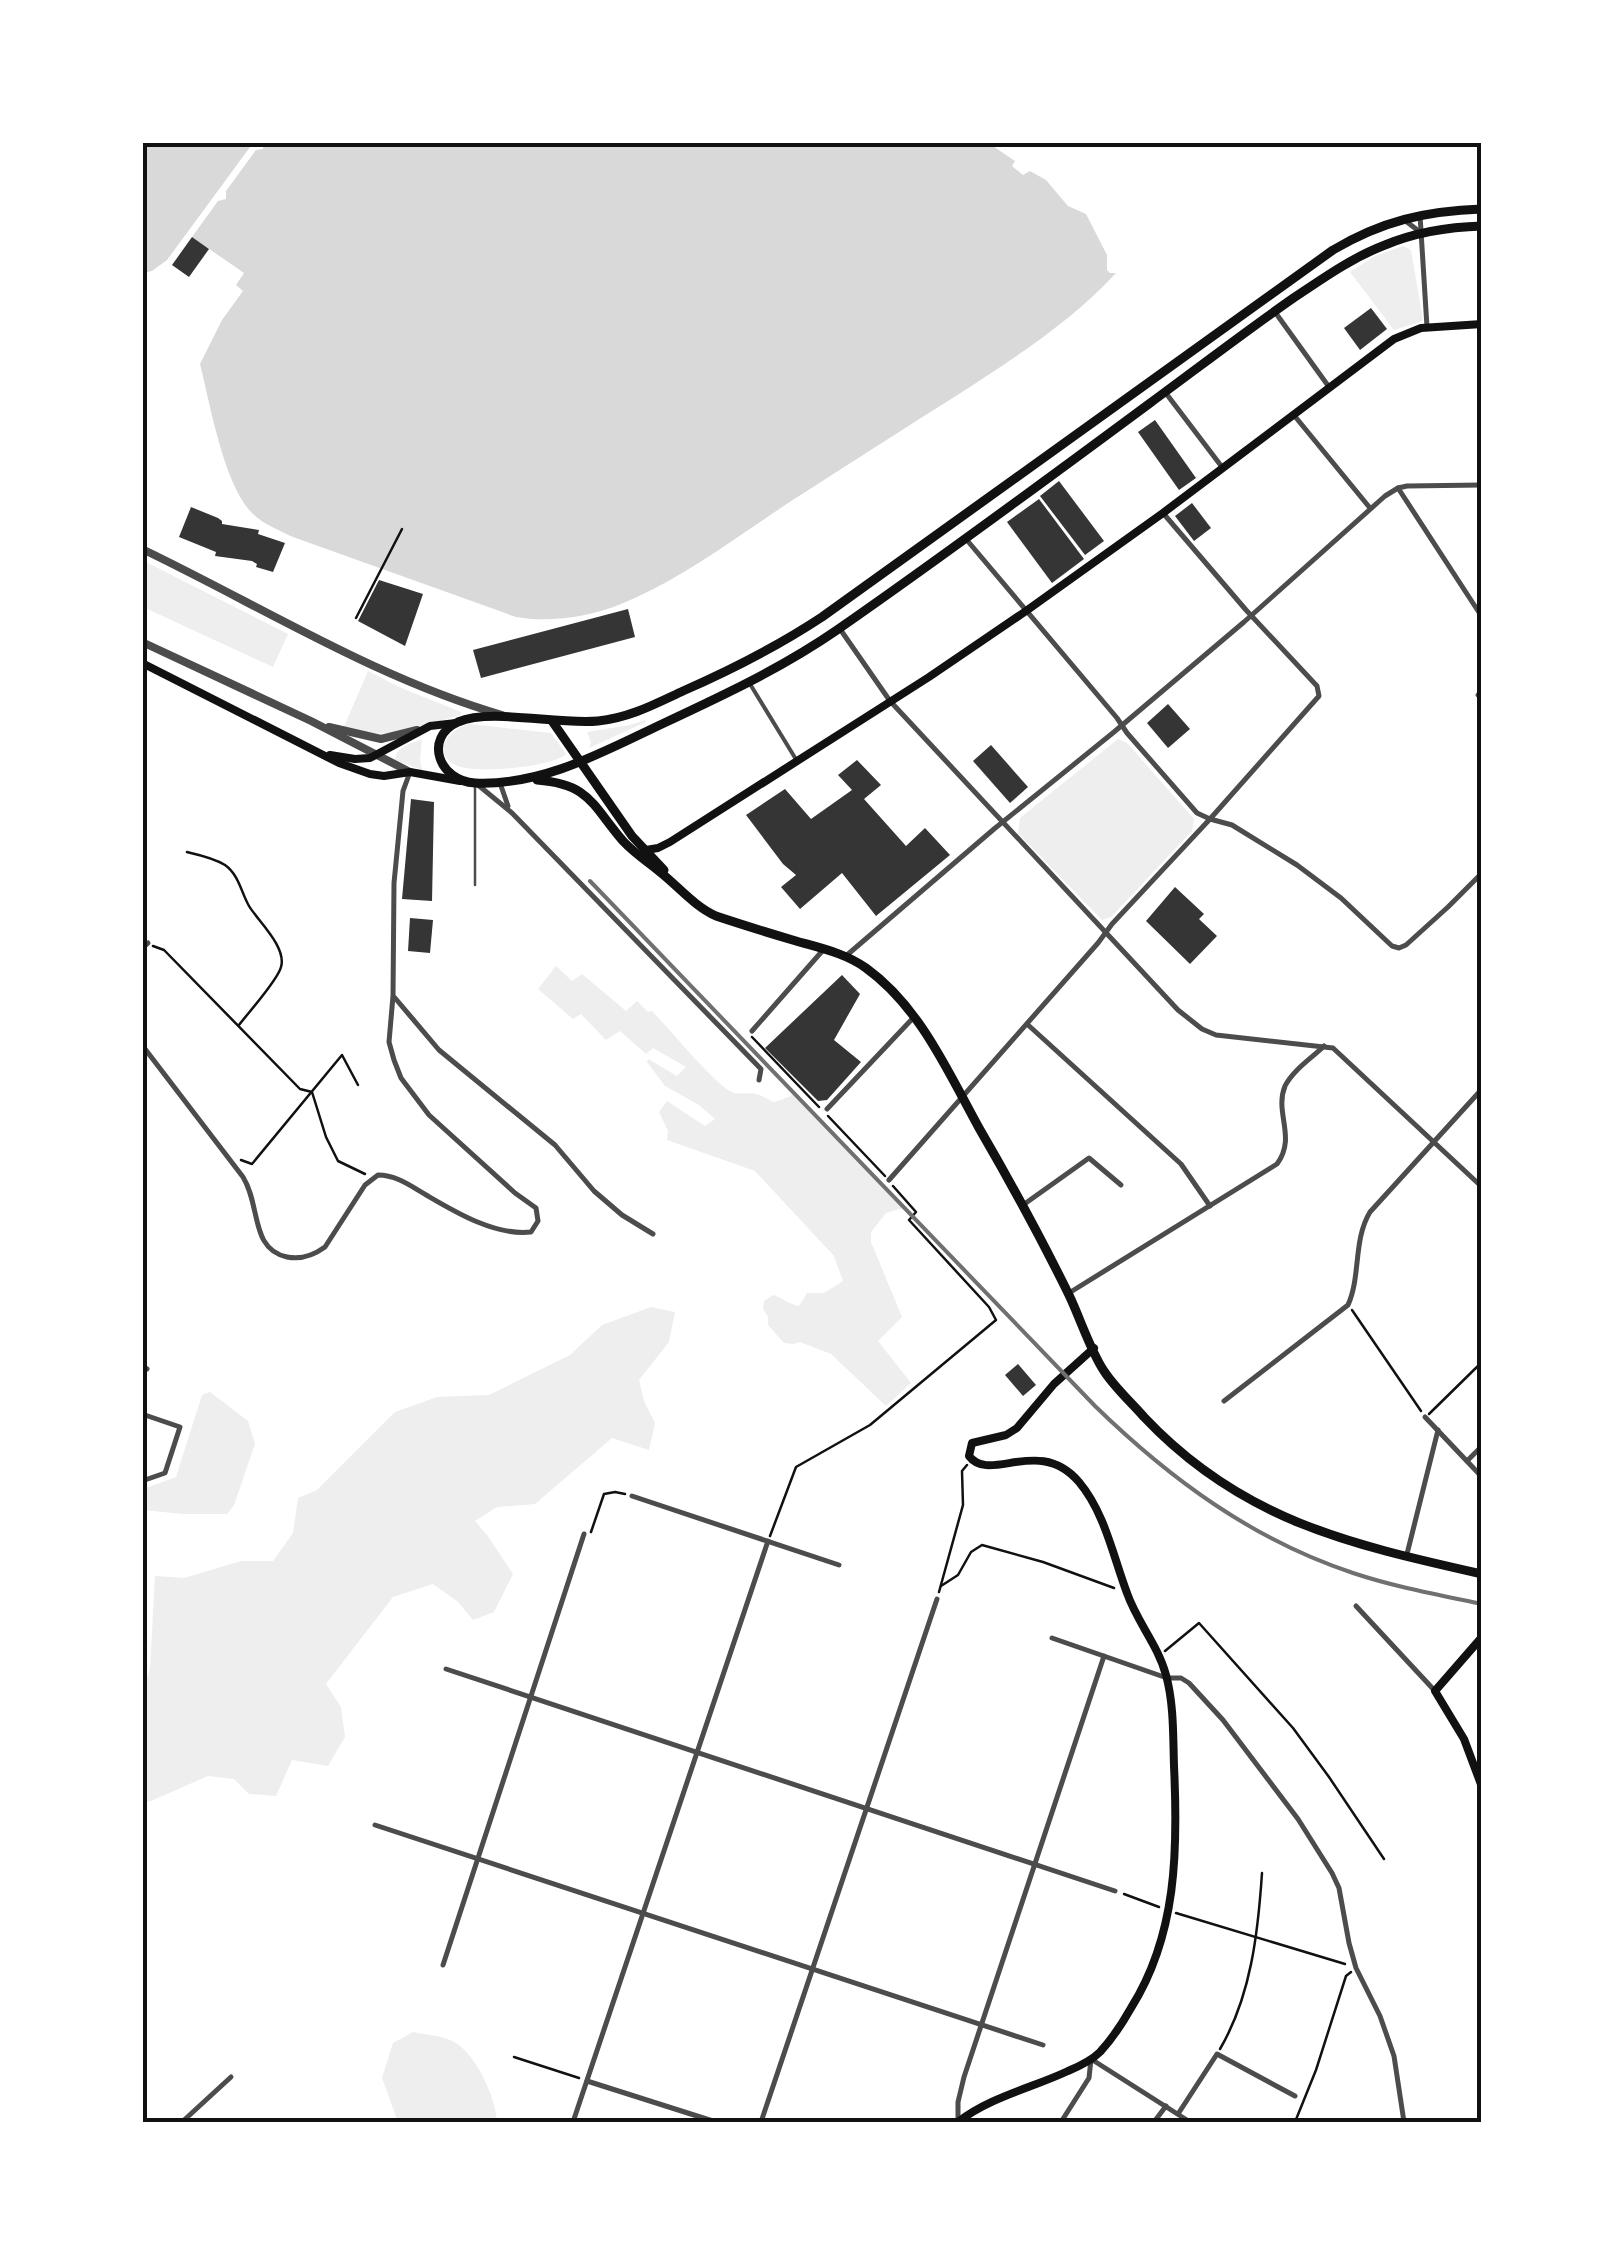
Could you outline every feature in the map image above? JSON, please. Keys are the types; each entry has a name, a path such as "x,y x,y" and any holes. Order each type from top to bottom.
{"main road":[{"path":"325,754 355,760 377,754 430,726 480,717 605,720 644,709 802,629 1333,250 1363,234 1420,214 1482,209"},
{"path":"142,662 339,763 370,774 395,776 410,772 475,783 528,779 558,771 750,682 840,628 1274,312 1363,254 1420,232 1482,226"},
{"path":"1257,304 1274,312"},
{"path":"634,852 664,846 1026,612 1394,339 1427,327 1482,324"},
{"path":"1165,392 1172,366"},
{"path":"944,528 966,538"},
{"path":"840,603 840,628"},
{"path":"552,721 632,836 672,882"},
{"path":"456,723 443,736 440,760 450,776 463,782"},
{"path":"528,779 566,784 585,794 634,852 707,912 846,956 872,973 914,1017 962,1098 1068,1293 1100,1366 1183,1454 1224,1484 1306,1526 1358,1545 1482,1574"},
{"path":"958,2122 990,2103 1092,2060 1115,2034 1144,1986 1159,1952 1169,1911 1176,1805 1167,1678 1126,1592 1096,1508 1070,1472 1056,1464 1025,1460 986,1466 971,1460 969,1452 972,1443 1012,1432 1054,1384 1094,1348"},
{"path":"1482,1636 1435,1692 1470,1752 1482,1787"}],"street":[{"path":"1420,214 1427,327"},
{"path":"1403,219 1420,232"},
{"path":"1274,312 1329,387"},
{"path":"1165,392 1222,467"},
{"path":"1293,414 1370,509"},
{"path":"846,956 1252,616 1398,488 1482,485"},
{"path":"1398,488 1482,616"},
{"path":"888,1180 1320,692 1164,512"},
{"path":"966,538 1197,812 1232,825 1297,865 1399,948 1482,873"},
{"path":"142,549 388,673 466,705 511,718"},
{"path":"840,628 890,702 1171,1003 1209,1033 1324,1046 1339,1052 1482,1187"},
{"path":"142,642 410,772 403,791 394,883 389,1042 401,1078 429,1114 536,1208 538,1221 531,1232 518,1234 454,1211 397,1178 378,1174 325,1247 308,1257 292,1258 268,1248 258,1227 248,1186 142,1045"},
{"path":"750,682 797,760"},
{"path":"310,721 382,739 430,726"},
{"path":"500,782 512,813"},
{"path":"475,783 512,813 761,1069 759,1080"},
{"path":"752,1031 824,949"},
{"path":"393,996 439,1050 555,1145 594,1191 653,1234"},
{"path":"827,1109 914,1017"},
{"path":"1028,1024 1181,1164 1210,1206"},
{"path":"1068,1293 1273,1168 1286,1142 1282,1102 1285,1087 1324,1046"},
{"path":"1224,1400 1348,1305 1365,1220 1482,1089"},
{"path":"1023,1206 1087,1158 1122,1186"},
{"path":"142,1414 180,1426 168,1470 142,1481"},
{"path":"1425,1417 1482,1477"},
{"path":"1406,1557 1438,1430"},
{"path":"1466,1461 1482,1446"},
{"path":"632,1496 838,1565"},
{"path":"443,1965 584,1534"},
{"path":"573,2122 768,1542"},
{"path":"762,2122 937,1599"},
{"path":"1356,1606 1435,1692"},
{"path":"1052,1638 1167,1678 1185,1680 1244,1746 1308,1834 1339,1888 1356,1968 1394,2056 1404,2122"},
{"path":"958,2122 960,2090 1104,1656"},
{"path":"446,1669 1116,1891"},
{"path":"375,1825 1043,2045"},
{"path":"1178,2114 1218,2054 1296,2096"},
{"path":"1061,2122 1089,2078 1092,2060 1190,2122"},
{"path":"182,2122 231,2077"},
{"path":"587,2080 716,2122"},
{"path":"1154,2122 1166,2106"}],"lane":[{"path":"475,783 475,886"}],"path":[{"path":"356,618 402,529"},
{"path":"187,852 226,866 282,956 281,969 238,1026"},
{"path":"145,946 164,950 300,1089 312,1092"},
{"path":"735,1042 745,1032 748,1034 888,1180 916,1212 908,1220 989,1307 996,1320 870,1425 796,1466 768,1542"},
{"path":"225,1156 252,1164 342,1055 358,1085"},
{"path":"312,1092 326,1138 338,1161 372,1178"},
{"path":"1348,1305 1425,1417 1482,1362"},
{"path":"937,1599 963,1505 962,1471 971,1460"},
{"path":"594,1524 604,1494 632,1496"},
{"path":"941,1586 958,1575 971,1552 982,1545 1044,1562 1126,1592"},
{"path":"1159,1655 1198,1624 1293,1728 1384,1858"},
{"path":"1218,2054 1241,2003 1257,1939 1262,1873"},
{"path":"1116,1891 1356,1968"},
{"path":"1294,2122 1316,2070 1346,1976 1356,1968"},
{"path":"514,2057 587,2080"}],"shaded area":[{"path":"143,142 253,143 167,260 143,273"},
{"path":"987,142 1015,161 1012,166 1023,175 1030,171 1046,180 1068,206 1086,214 1107,255 1107,270 1116,273 1080,308 1021,353 694,566 646,593 583,615 556,619 516,617 293,537 252,513 233,484 200,364 222,320 243,291 236,285 244,273 192,237 218,201 226,199 226,191 264,143"},
{"path":"1403,246 1411,250 1423,321 1394,330 1350,272 1375,256"},
{"path":"142,560 288,634 273,667 143,607"},
{"path":"368,671 461,715 396,733 363,734 343,729"},
{"path":"646,722 589,748 587,732"},
{"path":"470,724 551,733 566,754 514,768 458,766 445,756 443,749 454,731"},
{"path":"422,739 422,770 395,760 401,749"},
{"path":"1118,739 1127,743 1194,819 1192,831 1111,917 1102,920 1018,833 1020,818"},
{"path":"556,966 572,981 582,974 626,1011 637,1001 648,1012 652,1011 704,1068 732,1092 756,1094 773,1102 793,1095 903,1208 886,1213 871,1232 871,1242 902,1317 878,1341 911,1383 886,1406 831,1354 800,1342 784,1343 768,1325 764,1301 773,1295 799,1306 807,1293 824,1293 843,1281 834,1256 755,1171 667,1140 668,1131 659,1112 667,1101 705,1126 715,1119 665,1086 647,1062 648,1059 677,1076 686,1067 653,1048 646,1054 620,1031 606,1040 581,1014 573,1019 538,989"},
{"path":"651,1307 675,1312 669,1342 639,1380 655,1423 649,1450 612,1438 535,1504 497,1507 475,1521 513,1574 494,1612 473,1620 458,1602 433,1584 393,1597 326,1684 341,1707 345,1737 328,1766 292,1760 276,1796 249,1794 234,1779 208,1776 143,1803 143,1689 150,1669 155,1576 184,1578 241,1561 273,1561 293,1533 298,1498 317,1490 395,1412 437,1397 489,1395 570,1355 602,1325"},
{"path":"210,1392 248,1421 255,1444 234,1505 227,1514 143,1510 143,1489 176,1477 202,1395"},
{"path":"413,2032 448,2039 469,2054 488,2088 497,2122 398,2122 382,2078 393,2043"}],"building":[{"path":"192,237 209,249 189,277 172,265"},
{"path":"1371,308 1387,329 1360,350 1344,328"},
{"path":"1155,420 1196,478 1179,490 1138,432"},
{"path":"1059,481 1104,541 1085,555 1040,496"},
{"path":"1039,499 1084,559 1052,583 1007,522"},
{"path":"1192,503 1211,528 1194,541 1175,516"},
{"path":"191,507 218,518 222,524 259,530 258,534 285,543 273,572 256,567 252,561 215,556 216,552 179,537"},
{"path":"379,580 423,594 405,646 358,621"},
{"path":"628,609 635,637 481,678 473,650"},
{"path":"1168,704 1190,729 1168,748 1147,723"},
{"path":"991,745 1028,787 1010,803 973,761"},
{"path":"857,760 881,785 864,799 906,846 925,828 950,855 876,916 842,873 800,909 781,887 796,875 746,815 785,789 811,819 852,790 838,775"},
{"path":"411,799 434,802 432,901 402,899"},
{"path":"1175,887 1204,914 1199,919 1217,936 1190,964 1146,921"},
{"path":"410,918 433,920 430,953 408,951"},
{"path":"842,975 860,994 834,1040 861,1062 827,1100 818,1101 765,1048"},
{"path":"1018,1364 1036,1385 1023,1396 1005,1375"}],"railway":[{"path":"590,881 1095,1406 1153,1458 1247,1525 1316,1559 1385,1582 1482,1604"}]}
